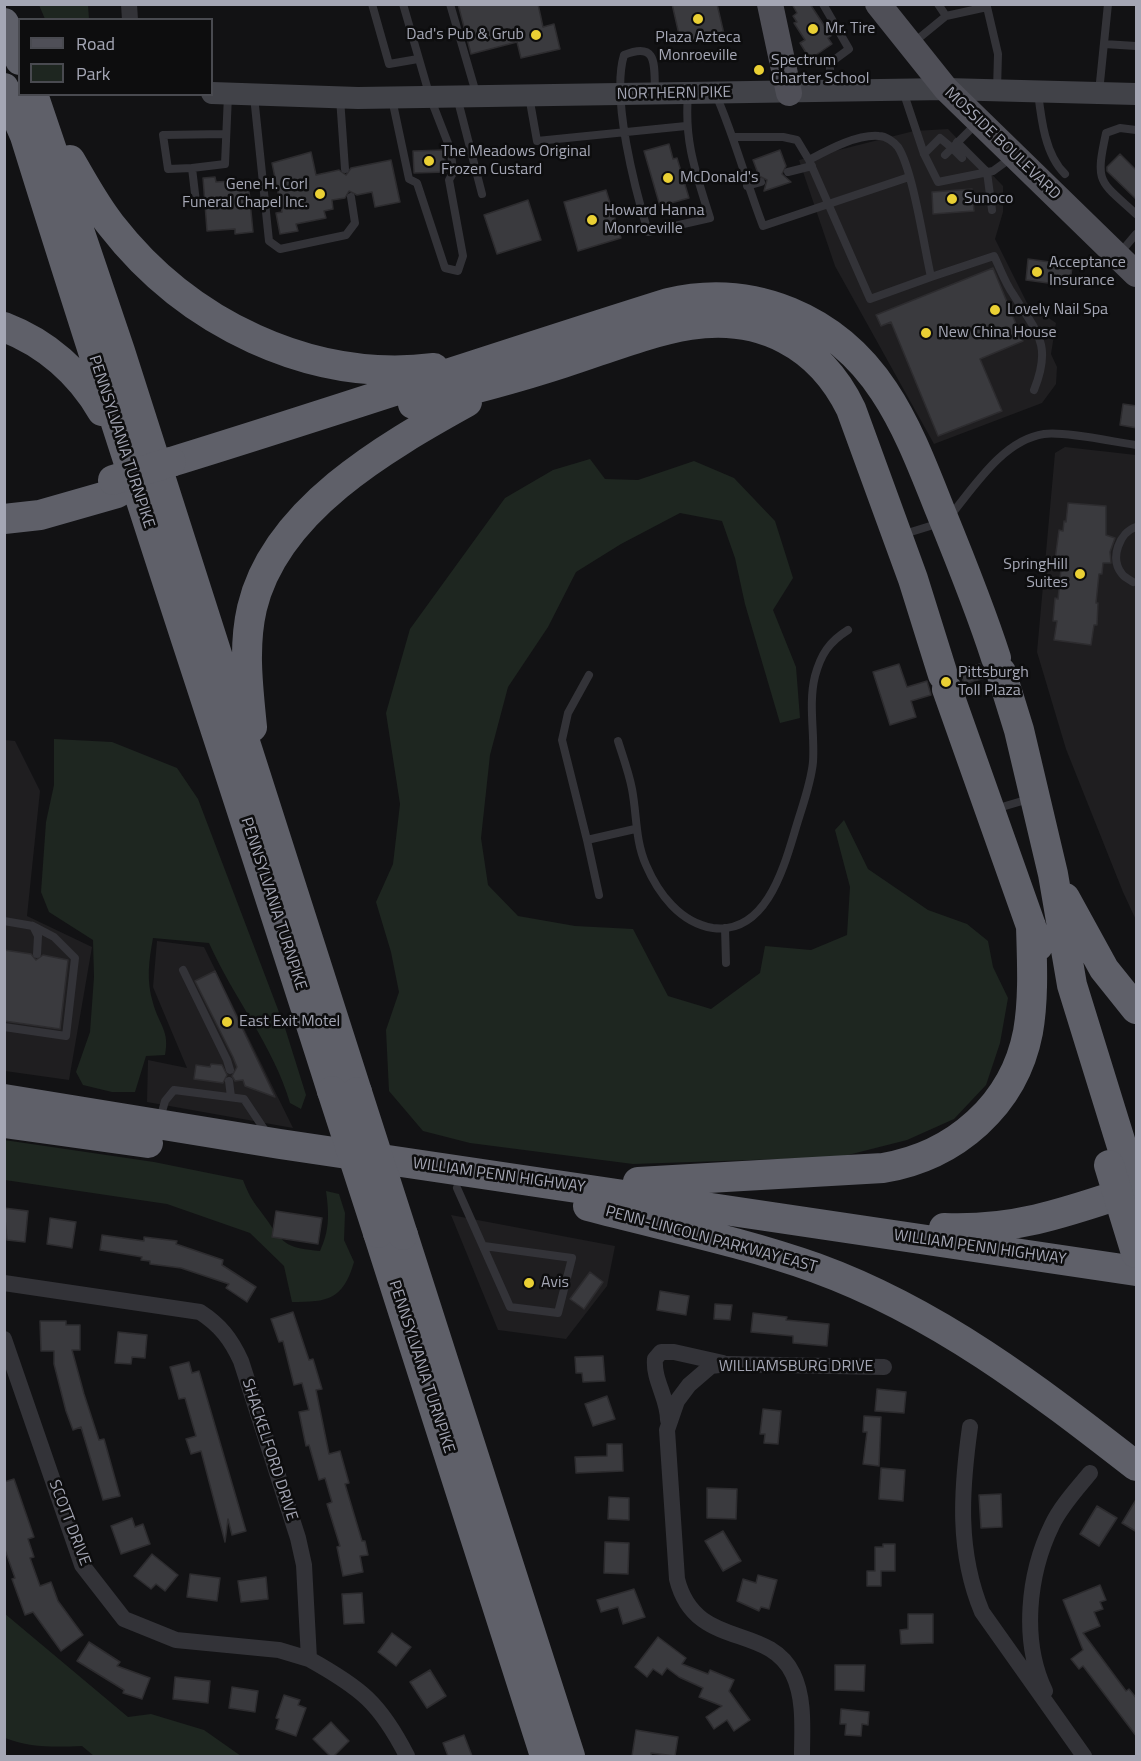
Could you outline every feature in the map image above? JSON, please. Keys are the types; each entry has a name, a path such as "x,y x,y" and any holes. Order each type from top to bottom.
{"highway":[{"path":"4,23 18,56"},
{"name":"PENNSYLVANIA TURNPIKE","path":"4,88 26,136 120,442 219,735 345,1091"},
{"path":"37,103 96,204 124,241 155,273 186,300 230,327 292,354 374,370 496,371 690,325 739,325 771,332 810,353 837,383 854,417 897,536 989,811 1127,1179"},
{"name":"PENNSYLVANIA TURNPIKE","path":"37,103 120,351 258,786 345,1091 390,1234 545,1756"},
{"path":"4,519 40,515 115,486 173,468 383,411 686,299 742,299 780,308 812,322 841,341 875,377 907,433 981,610 1018,729 1035,798 1053,874 1072,985 1127,1179 1137,1253"},
{"path":"4,327 43,346 66,366 90,392 120,442"},
{"path":"258,786 248,679 247,642 252,608 269,563 298,525 365,464 496,371"},
{"path":"4,504 115,486"},
{"path":"1053,874 1092,951 1116,987 1137,1009"},
{"path":"555,1184 869,1169 909,1163 935,1153 960,1138 983,1118 1002,1095 1016,1069 1029,1021 1031,926"},
{"name":"WILLIAM PENN HIGHWAY","path":"4,1099 273,1143 1137,1271"},
{"name":"WILLIAM PENN HIGHWAY","path":"4,1123 1137,1285"},
{"name":"PENN-LINCOLN PARKWAY EAST","path":"687,1203 928,1226 983,1228 1039,1220 1127,1179"},
{"name":"PENN-LINCOLN PARKWAY EAST","path":"588,1206 767,1253 842,1279 912,1311 983,1352 1047,1396 1137,1466"},
{"name":"PENNSYLVANIA TURNPIKE","path":"390,1234 570,1756"}],"main road":[{"path":"770,4 789,93"},
{"name":"MOSSIDE BOULEVARD","path":"878,4 909,46 946,89 1137,274"},
{"name":"NORTHERN PIKE","path":"220,94 392,98 946,89 1137,94"}],"street":[{"name":"SHACKELFORD DRIVE","path":"4,1283 200,1312 217,1323 231,1340 241,1361 304,1565 309,1659"},
{"name":"SCOTT DRIVE","path":"4,1339 82,1565 124,1619 176,1640 279,1650 309,1659"},
{"path":"667,1430 666,1401 654,1369 655,1359 662,1352 674,1352 727,1364"},
{"name":"WILLIAMSBURG DRIVE","path":"802,1756 802,1714 796,1682 785,1662 761,1645 706,1624 687,1607 680,1594 674,1544 667,1430 677,1401 689,1385 711,1366 727,1364 884,1367"},
{"path":"970,1427 962,1506 968,1569 982,1612 1084,1756"},
{"path":"1066,1732 1042,1684 1032,1640 1030,1625 1033,1586 1040,1556 1052,1524 1090,1473"},
{"path":"1011,1653 1024,1655 1030,1650 1032,1640"},
{"path":"309,1659 342,1677 368,1698 389,1721 407,1756"}],"lane":[{"path":"372,4 389,64 418,58"},
{"path":"392,98 410,179 417,183 445,268 458,271 463,256 449,180 453,173 451,150 430,97 403,4"},
{"path":"450,4 482,194"},
{"path":"823,4 849,49 830,63 831,92"},
{"path":"938,4 946,16"},
{"path":"1099,93 1108,4"},
{"path":"909,46 946,16 986,6 998,54 998,90"},
{"path":"1104,44 1137,46"},
{"path":"655,94 654,59 648,52 636,50 624,55 620,67 621,95 628,160 648,232 710,218 693,165 686,126 688,94"},
{"path":"903,90 924,154 938,182 975,171 987,172 1014,156"},
{"path":"1037,91 1045,132 1054,160 1065,174"},
{"path":"220,94 225,134 225,164 168,168 163,135 225,134"},
{"path":"716,94 734,137 747,186 763,226 909,177"},
{"path":"254,95 269,241 280,249 346,235 355,223 351,196"},
{"path":"529,96 537,141 686,126"},
{"path":"340,98 345,169"},
{"path":"945,155 978,122"},
{"path":"1137,130 1120,128 1106,133 1099,168 1104,185 1137,214"},
{"path":"788,172 853,141 879,136 890,139 898,148 909,177 931,277"},
{"path":"734,137 783,137 797,140 811,163 827,205 870,299 994,256 1012,294 1032,320 1044,349 1040,377 1034,390"},
{"path":"924,154 940,138 955,145 987,172 993,210"},
{"path":"955,145 962,158"},
{"path":"192,168 196,201"},
{"path":"747,186 761,182"},
{"path":"1118,255 1137,234"},
{"path":"897,536 945,522 993,465 1010,450 1032,438 1050,434 1137,445"},
{"path":"1133,582 1122,575 1117,564 1120,538 1126,530 1137,527"},
{"path":"618,741 632,789 635,829 646,865 670,904 696,922 708,927 725,928 745,921 766,902 784,864 811,774 815,678 828,645 848,630"},
{"path":"589,675 568,713 562,740 599,895"},
{"path":"989,811 1035,798"},
{"path":"587,840 635,829"},
{"path":"4,921 33,926 54,938 75,958 66,1036 4,1027"},
{"path":"33,926 38,936 37,954"},
{"path":"725,928 726,963"},
{"path":"183,970 230,1070"},
{"path":"229,1081 231,1097"},
{"path":"159,1124 165,1101 174,1090 244,1099 273,1143"},
{"path":"457,1188 510,1307 558,1313 572,1258 484,1246"}],"shaded area":[{"path":"948,129 1003,186 1003,212 995,239 1027,303 1056,323 1051,354 1057,367 1056,384 1042,403 934,444 835,266 799,160 914,131"},
{"path":"1065,447 1136,455 1136,920 1066,749 1037,652 1055,453"},
{"path":"5,740 15,741 40,791 27,916 92,947 69,1080 5,1071"},
{"path":"157,941 204,947 293,1128 147,1102 148,1060 187,1068 153,987"},
{"path":"451,1215 615,1246 607,1286 566,1339 498,1330"}],"green space":[{"path":"39,5 88,5 89,18 45,18"},
{"path":"590,459 605,479 638,480 694,461 734,478 775,521 793,578 773,610 796,667 800,718 780,723 745,604 735,558 722,521 680,513 621,544 576,572 548,627 508,687 490,755 481,838 488,885 518,916 575,926 633,929 668,996 711,1009 760,973 765,946 811,950 847,935 850,887 835,830 844,820 868,869 928,910 967,924 988,941 993,967 1008,998 1000,1043 986,1085 954,1119 907,1140 840,1157 633,1164 470,1143 423,1131 389,1091 386,1030 399,992 391,952 376,902 393,864 400,804 386,713 410,629 505,498 553,470"},
{"path":"54,739 112,742 177,768 198,799 285,1028 306,1095 301,1109 290,1103 264,1042 209,943 153,938 149,962 149,986 155,1011 165,1034 165,1055 146,1056 135,1092 112,1092 83,1085 76,1072 90,1032 94,977 93,940 49,912 41,892 46,822 54,785"},
{"path":"4,1140 154,1162 243,1180 248,1193 278,1235 288,1244 301,1249 320,1251 326,1236 328,1221 326,1191 339,1194 345,1213 344,1240 354,1262 350,1275 339,1291 332,1296 315,1301 292,1302 284,1266 250,1233 167,1204 5,1180"},
{"path":"4,1613 128,1717 151,1714 204,1730 241,1756 94,1756 82,1746 52,1747 5,1738"}],"building":[{"path":"458,4 538,4 543,27 554,24 560,49 521,58 517,42 471,54"},
{"name":"Plaza Azteca Monroeville","path":"672,4 717,4 724,34 681,43"},
{"name":"Mr. Tire","path":"792,4 810,4 831,36 828,38 832,44 810,59 800,43 805,40 794,23 797,22 793,16 797,13"},
{"name":"McDonald's","path":"669,144 673,159 677,158 689,198 660,206 644,151"},
{"name":"The Meadows Original Frozen Custard","path":"444,150 446,172 414,173 413,151"},
{"path":"780,150 786,166 782,174 791,182 764,191 767,180 759,176 753,160"},
{"name":"Gene H. Corl Funeral Chapel Inc.","path":"311,152 316,175 339,170 346,175 351,168 391,160 400,202 375,207 372,192 357,195 349,191 345,198 332,200 333,209 324,211 326,218 296,224 298,231 280,234 276,213 282,212 272,163"},
{"path":"1120,154 1137,171 1137,200 1107,171 1107,167"},
{"path":"215,177 216,182 248,180 253,232 235,234 235,229 207,231 203,178"},
{"path":"972,189 974,211 933,214 932,192"},
{"name":"Howard Hanna Monroeville","path":"606,190 621,238 578,251 564,202"},
{"path":"528,200 541,240 497,254 484,215"},
{"path":"1028,259 1072,265 1070,286 1026,280"},
{"path":"993,268 1023,341 980,359 1002,411 938,436 891,322 881,326 876,315"},
{"path":"1123,404 1137,406 1137,428 1120,425"},
{"name":"SpringHill Suites","path":"1068,503 1106,506 1106,535 1115,538 1110,552 1111,563 1103,563 1102,574 1099,574 1096,603 1098,603 1097,625 1094,625 1091,645 1054,640 1057,621 1053,621 1055,598 1058,599 1061,569 1058,569 1059,560 1055,560 1059,530 1063,531 1064,521 1066,522"},
{"path":"899,664 907,687 927,681 931,695 911,701 916,717 890,725 873,672"},
{"path":"980,664 985,678 964,684 960,670"},
{"path":"4,950 31,954 36,960 43,955 68,960 60,1029 4,1021"},
{"name":"East Exit Motel","path":"215,971 275,1097 245,1086 243,1080 235,1081 232,1076 237,1067 195,981"},
{"path":"211,1064 222,1065 227,1075 223,1083 194,1079 196,1065 210,1067"},
{"path":"4,1208 28,1211 25,1242 7,1240"},
{"path":"276,1211 322,1218 318,1244 272,1237"},
{"path":"50,1218 76,1222 72,1248 47,1244"},
{"path":"102,1235 144,1241 144,1237 177,1241 176,1244 223,1260 222,1265 256,1287 247,1302 226,1288 229,1284 181,1268 150,1264 150,1261 141,1260 142,1257 100,1250"},
{"path":"590,1272 603,1282 584,1309 570,1299"},
{"path":"660,1291 689,1296 686,1315 657,1310"},
{"path":"715,1304 732,1305 730,1320 714,1319"},
{"path":"293,1312 309,1360 313,1359 322,1389 316,1390 329,1454 340,1451 349,1483 345,1484 362,1541 365,1541 368,1555 360,1556 363,1572 343,1576 337,1547 340,1546 327,1504 332,1502 325,1478 319,1480 309,1445 306,1446 299,1412 309,1410 302,1383 294,1385 283,1341 279,1342 271,1319"},
{"path":"753,1313 787,1317 786,1320 829,1324 827,1346 793,1343 793,1336 751,1332"},
{"path":"40,1321 66,1321 66,1325 80,1325 80,1350 72,1350 99,1440 104,1439 120,1496 103,1500 81,1427 73,1430 66,1411 54,1364 54,1351 41,1351"},
{"path":"118,1332 147,1335 145,1358 132,1357 131,1364 115,1363"},
{"path":"603,1356 605,1381 583,1382 582,1373 576,1373 575,1357"},
{"path":"189,1362 192,1373 199,1371 246,1531 232,1535 228,1519 225,1542 201,1451 191,1454 186,1439 196,1436 185,1398 179,1399 170,1367"},
{"path":"877,1389 906,1392 904,1413 875,1411"},
{"path":"607,1396 615,1419 593,1426 585,1404"},
{"path":"763,1409 781,1411 778,1444 764,1443 765,1434 760,1434"},
{"path":"864,1416 881,1417 879,1466 863,1464 867,1432 863,1432"},
{"path":"607,1444 622,1444 623,1471 576,1473 575,1457 607,1456"},
{"path":"881,1468 905,1470 903,1501 879,1499"},
{"path":"14,1479 34,1537 28,1539 34,1557 30,1558 40,1586 51,1582 58,1601 83,1635 61,1651 33,1612 25,1615 12,1579 15,1578 4,1547 4,1482"},
{"path":"707,1488 737,1489 736,1519 707,1518"},
{"path":"1001,1494 1002,1527 981,1528 979,1495"},
{"path":"609,1497 629,1498 629,1520 608,1519"},
{"path":"1137,1498 1137,1532 1122,1523"},
{"path":"1097,1506 1117,1518 1099,1546 1080,1534"},
{"path":"132,1518 135,1527 143,1524 150,1544 121,1554 111,1526"},
{"path":"723,1531 741,1561 723,1571 705,1541"},
{"path":"605,1542 629,1543 628,1574 604,1573"},
{"path":"883,1544 895,1544 895,1571 881,1571 881,1586 867,1586 867,1571 875,1571 875,1547 883,1547"},
{"path":"152,1554 178,1575 165,1591 156,1584 151,1589 134,1576"},
{"path":"190,1574 220,1578 217,1601 187,1597"},
{"path":"758,1575 777,1580 769,1609 761,1607 759,1611 737,1601 743,1579 756,1583"},
{"path":"266,1577 268,1599 241,1602 238,1581"},
{"path":"1100,1585 1106,1600 1100,1602 1103,1609 1094,1612 1100,1626 1083,1633 1126,1691 1129,1689 1137,1699 1137,1737 1083,1666 1079,1669 1071,1659 1083,1650 1063,1600"},
{"path":"634,1589 645,1617 623,1624 618,1607 601,1612 597,1600"},
{"path":"362,1593 364,1623 344,1624 342,1594"},
{"path":"908,1614 933,1614 933,1643 901,1644 900,1630 908,1629"},
{"path":"392,1633 411,1647 396,1666 378,1652"},
{"path":"658,1637 686,1658 682,1664 708,1674 710,1670 734,1680 729,1691 750,1720 734,1731 727,1720 714,1729 706,1717 722,1706 699,1697 703,1688 679,1677 667,1668 662,1675 653,1669 647,1677 635,1667"},
{"path":"89,1642 120,1662 117,1666 150,1678 142,1699 123,1693 124,1690 77,1661"},
{"path":"835,1665 865,1665 864,1691 835,1690"},
{"path":"430,1670 446,1696 427,1708 410,1682"},
{"path":"175,1677 210,1681 208,1703 173,1699"},
{"path":"232,1687 258,1691 255,1712 229,1708"},
{"path":"284,1695 300,1700 298,1705 306,1708 296,1736 276,1729 279,1719 276,1718"},
{"path":"841,1709 869,1712 868,1725 862,1724 861,1736 845,1735 846,1724 840,1724"},
{"path":"331,1722 349,1741 334,1756 330,1756 313,1739"},
{"path":"636,1730 678,1737 675,1756 651,1753 651,1756 632,1756"},
{"path":"464,1735 472,1756 448,1756 443,1743"}],"place":[{"name":"Plaza Azteca Monroeville","path":"698,19"},
{"name":"Mr. Tire","path":"813,29"},
{"name":"Dad's Pub & Grub","path":"536,35"},
{"name":"Spectrum Charter School","path":"759,70"},
{"name":"The Meadows Original Frozen Custard","path":"429,161"},
{"name":"McDonald's","path":"668,178"},
{"name":"Gene H. Corl Funeral Chapel Inc.","path":"320,194"},
{"name":"Sunoco","path":"952,199"},
{"name":"Howard Hanna Monroeville","path":"592,220"},
{"name":"Acceptance Insurance","path":"1037,272"},
{"name":"Lovely Nail Spa","path":"995,310"},
{"name":"New China House","path":"926,333"},
{"name":"SpringHill Suites","path":"1080,574"},
{"name":"Pittsburgh Toll Plaza","path":"946,682"},
{"name":"East Exit Motel","path":"227,1022"},
{"name":"Avis","path":"529,1283"}]}
